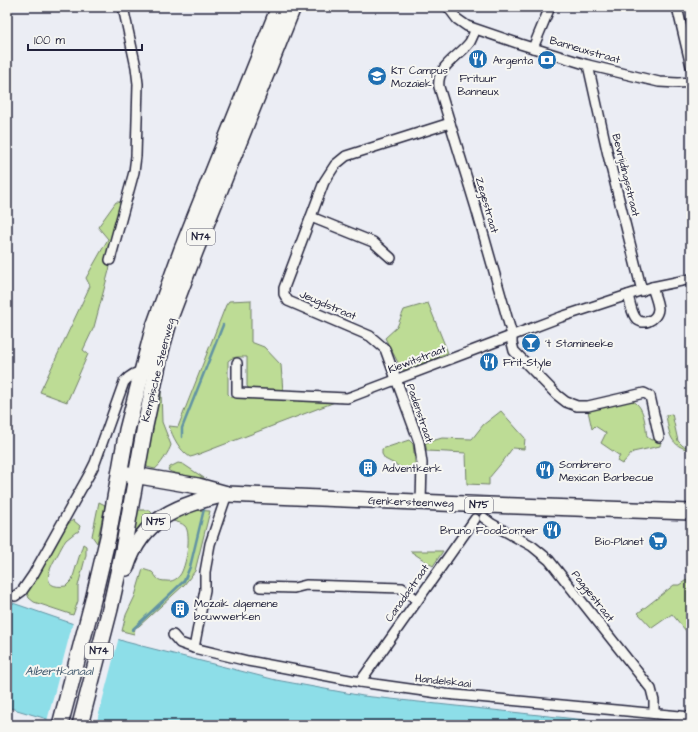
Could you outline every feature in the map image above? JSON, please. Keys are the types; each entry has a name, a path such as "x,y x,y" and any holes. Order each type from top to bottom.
{"main road":[{"name":"Kempische Steenweg","path":"80,725 110,609 137,475 145,426 153,329 182,249 279,7"},
{"name":"Kempische Steenweg","path":"60,725 108,537 127,430 134,404 149,373 195,252 293,7"},
{"name":"Genkersteenweg","path":"119,473 198,486 227,494 691,512"},
{"name":"Genkersteenweg","path":"110,609 122,589 130,558 146,531 168,513 183,506 227,494"}],"street":[{"path":"110,260 134,172 136,156 138,84 136,67 123,7"},
{"name":"Banneuxstraat","path":"448,7 457,19 475,30 588,65 659,82 691,82"},
{"path":"533,48 550,7"},
{"path":"677,7 691,66"},
{"name":"Zegestraat","path":"475,30 470,42 444,67 438,82 512,335 514,351 557,395 566,402 577,406 588,406 644,393 650,396 658,436"},
{"name":"Bevrijdingsstraat","path":"588,65 608,155 642,290"},
{"name":"Jeugdstraat","path":"396,380 385,349 370,336 288,301 284,294 284,288 324,182 335,166 346,156 450,123"},
{"path":"311,217 372,242 391,258"},
{"name":"Kiewitstraat","path":"237,363 236,393 347,398 512,335 642,290 691,279"},
{"path":"628,295 635,317 640,321 646,322 653,320 658,309 652,287"},
{"name":"Kempische Steenweg","path":"15,596 22,591 33,574 90,473 124,382 130,375 149,373"},
{"name":"Padenstraat","path":"396,380 419,442 422,463 420,502"},
{"path":"118,396 126,393 131,395 134,404"},
{"path":"194,648 205,590 205,572 210,544 227,494"},
{"name":"Canadastraat","path":"360,682 417,600 480,518"},
{"name":"Paggestraat","path":"480,518 532,546 549,560 651,689 654,701 654,713"},
{"path":"260,587 294,588 306,585 402,588 417,600"},
{"name":"Handelskaai","path":"172,635 180,643 194,648 248,661 360,682 445,694 691,716"}],"green space":[{"path":"116,202 121,202 121,207 105,261 111,263 94,327 83,350 88,354 67,402 40,392 90,286 86,278 108,239 98,227"},
{"path":"251,300 251,342 264,347 281,365 283,392 250,391 247,386 247,357 239,357 232,358 228,361 228,394 231,397 335,402 190,457 180,447 169,426 178,427 226,305 229,301"},
{"path":"428,303 448,353 407,370 402,370 385,338 397,327 404,310"},
{"path":"163,374 161,390 162,422 171,445 169,451 155,469 147,467 145,458"},
{"path":"630,400 635,402 641,410 645,421 647,437 651,440 661,439 660,446 633,452 622,464 617,461 620,456 601,443 606,433 595,426 592,429 588,411"},
{"path":"501,411 525,438 524,449 513,448 511,450 489,478 489,485 467,484 466,453 427,451 425,443 442,438 472,439 483,425"},
{"path":"672,414 678,441 683,446 691,447 691,450 679,446 672,438 668,428 666,415"},
{"path":"409,440 413,444 416,471 408,471 385,459 382,454 382,449"},
{"path":"178,463 183,464 210,482 168,470 170,467"},
{"path":"99,502 105,505 97,543 92,536"},
{"path":"138,510 149,510 152,513 132,539 135,521"},
{"path":"195,510 210,511 195,571 184,585 135,628 134,634 122,631 126,615 135,596 143,569 152,572 163,581 173,581 180,575 186,558 188,536 185,526 181,523 173,521 179,516"},
{"path":"73,520 80,526 78,532 67,539 52,565 48,576 52,585 66,586 72,580 83,544 86,546 86,555 78,586 78,601 73,615 34,602 29,598 27,593 63,530"},
{"path":"410,551 443,551 433,566"},
{"path":"691,577 691,637 672,614 652,628 638,613 674,585 679,585"}],"water":[{"name":"Albertkanaal","path":"7,601 126,642 276,680 363,696 632,725 67,725 7,707"}],"pier":[{"path":"73,622 119,637 96,725 60,725 47,721"}],"waterway":[{"path":"182,437 182,428 223,325"},
{"path":"132,630 184,581 190,567 204,509"}],"place":[{"name":"Frituur Banneux","path":"478,59"},
{"name":"Argenta","path":"547,60"},
{"name":"KT Campus Mozaïek","path":"377,76"},
{"name":"'t Stamineeke","path":"531,343"},
{"name":"Frit-Style","path":"489,362"},
{"name":"Adventkerk","path":"368,468"},
{"name":"Sombrero Mexican Barbecue","path":"545,470"},
{"name":"Bruno Foodcorner","path":"552,530"},
{"name":"Bio-Planet","path":"658,541"},
{"name":"Mozaik algemene bouwwerken","path":"180,609"}]}
